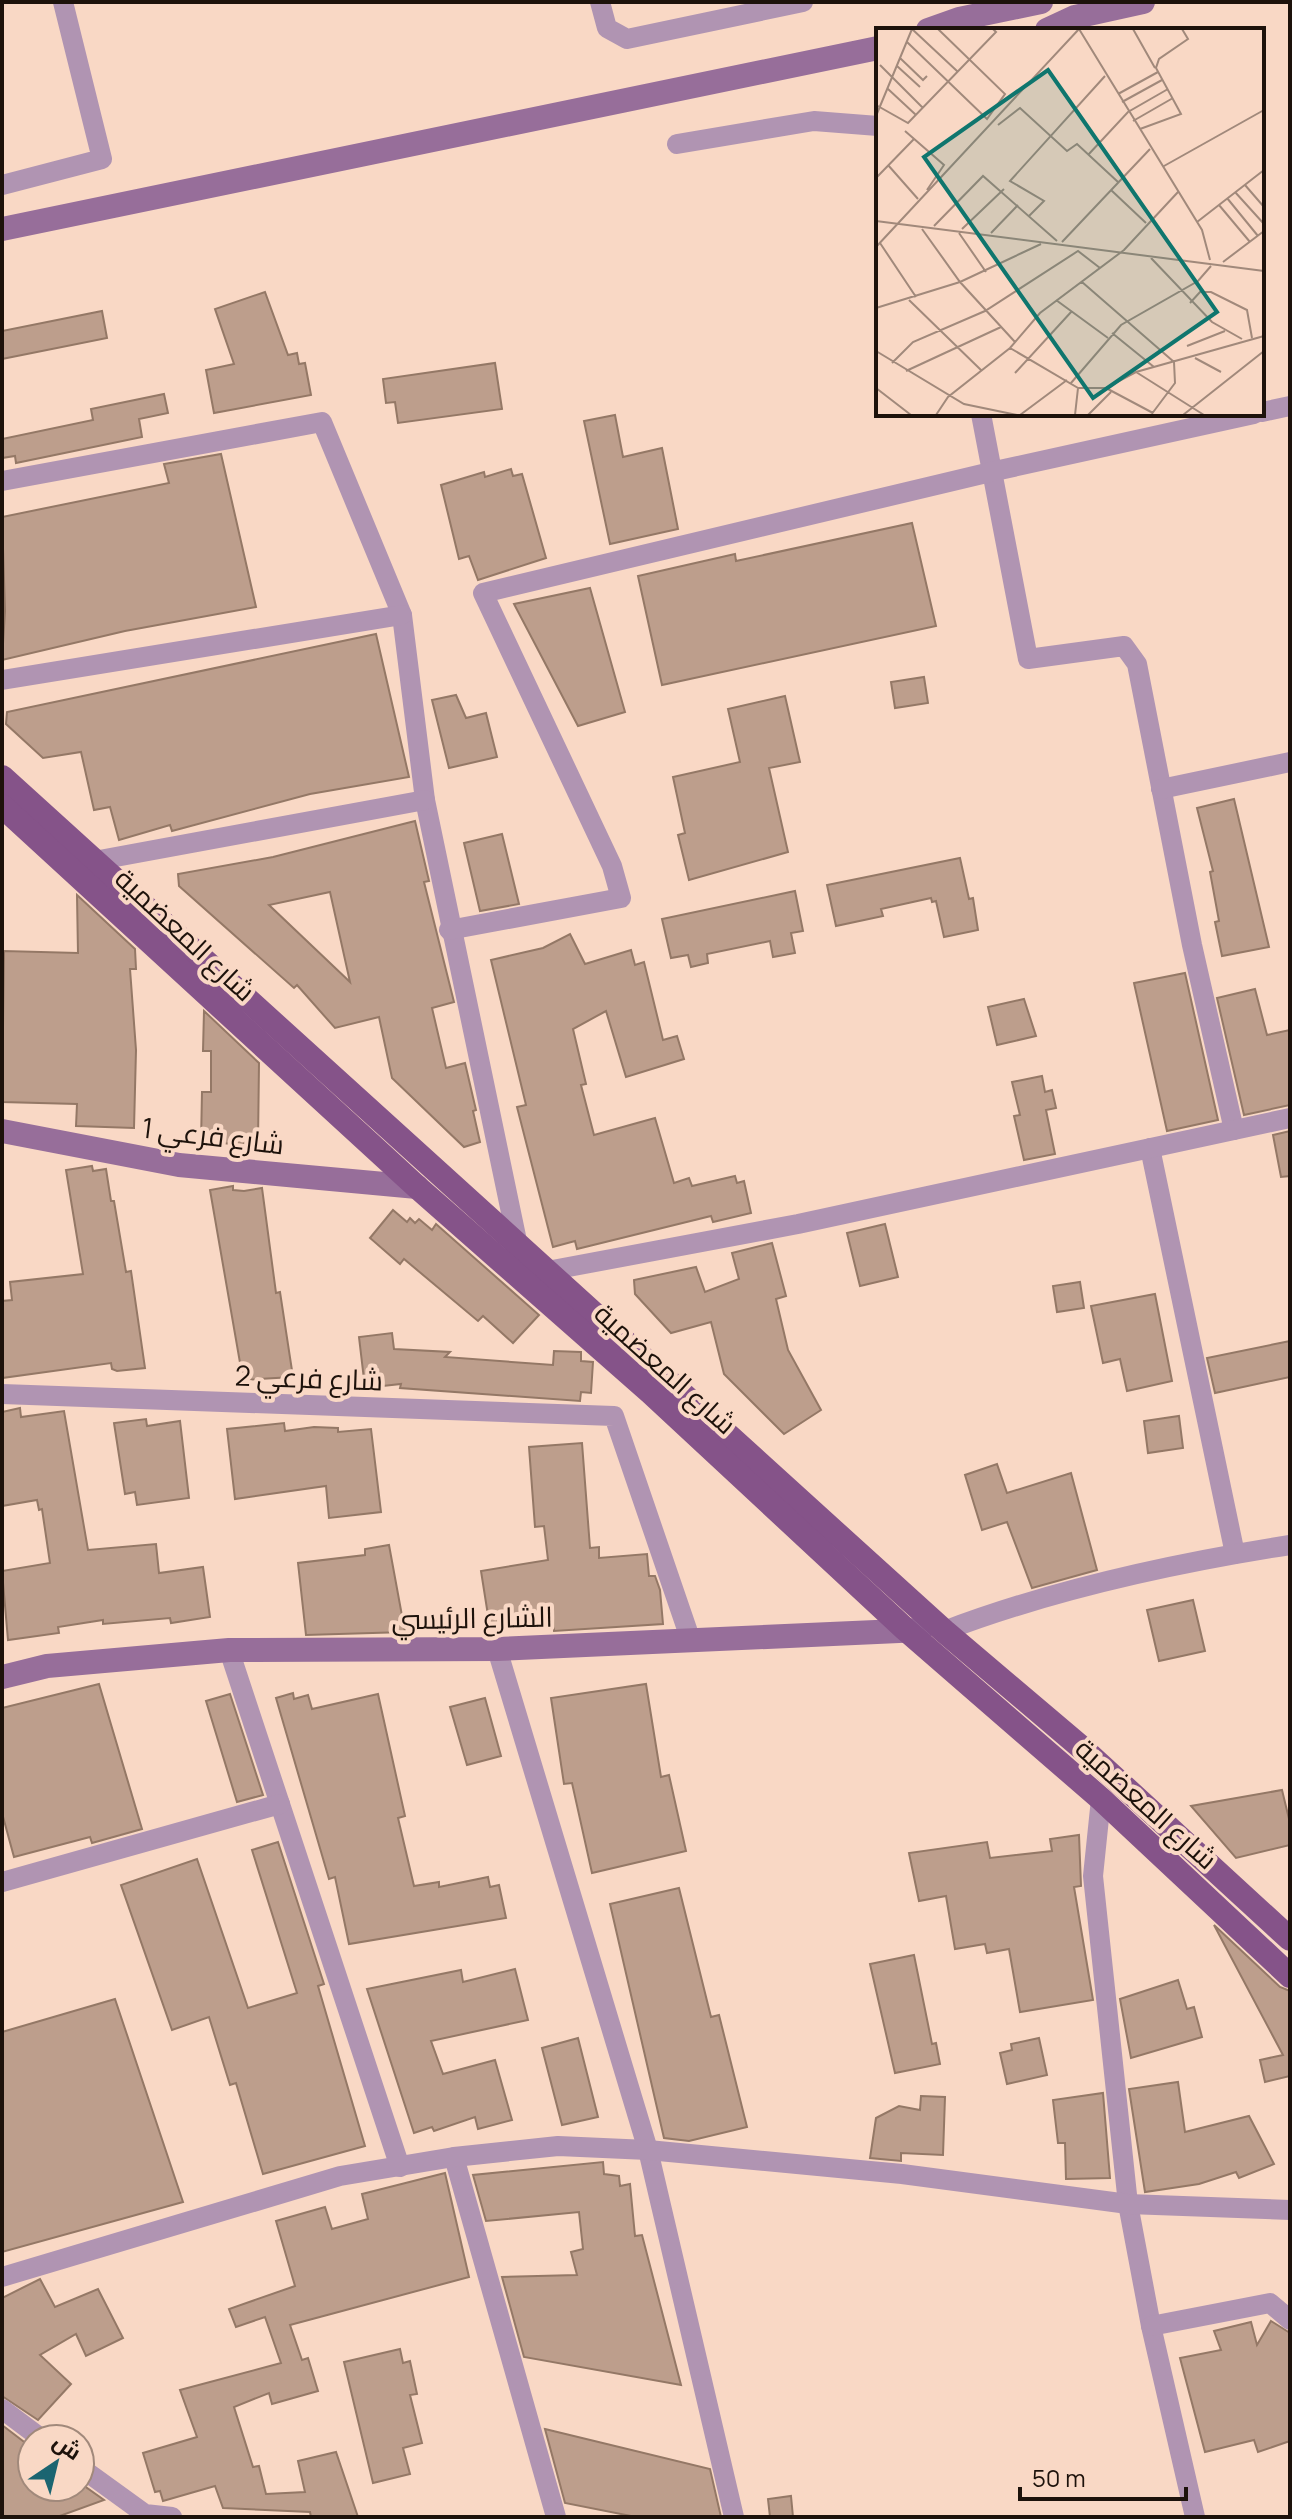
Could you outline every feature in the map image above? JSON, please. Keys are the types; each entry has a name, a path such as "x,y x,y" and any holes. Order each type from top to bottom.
{"main road":[{"name":"شارع المعضمية","path":"2,777 944,1631 1082,1748 1290,1939"},
{"name":"شارع المعضمية","path":"2,806 417,1187 650,1392 905,1629 1101,1799 1290,1976"},
{"path":"1065,1769 1082,1748"}],"street":[{"path":"2,185 102,159 63,2"},
{"path":"600,2 607,28 627,39 803,2"},
{"path":"934,28 959,19 1041,2"},
{"path":"1051,28 1075,17 1143,2"},
{"path":"2,229 876,48"},
{"path":"677,144 814,121 876,126"},
{"path":"1264,412 1290,406"},
{"path":"981,416 995,471 1028,659 1124,646 1137,664 1234,1130"},
{"path":"449,930 621,898 612,866 483,593 995,471 1245,416"},
{"path":"2,481 322,422 402,615 425,800 449,930 517,1241"},
{"path":"2,680 402,615"},
{"path":"1161,789 1290,762"},
{"path":"94,861 425,800"},
{"path":"547,1271 798,1224 1290,1118"},
{"name":"شارع فرعي 1","path":"2,1131 179,1165 417,1187"},
{"path":"1150,1148 1235,1554"},
{"name":"شارع فرعي 2","path":"2,1394 614,1416 690,1638"},
{"path":"944,1631 1006,1608 1235,1554 1290,1545"},
{"name":"الشارع الرئيسي","path":"2,1677 47,1666 229,1650 497,1649 905,1629 944,1631"},
{"path":"497,1649 648,2150 734,2517"},
{"path":"229,1650 400,2167"},
{"path":"1101,1799 1093,1876 1128,2204 1151,2326 1195,2517"},
{"path":"2,1882 280,1804"},
{"path":"2,2277 340,2176 454,2157 558,2146 648,2150 902,2174 1128,2204 1290,2210"},
{"path":"454,2157 556,2517"},
{"path":"1151,2326 1270,2303 1290,2320"},
{"path":"2,2409 21,2423"},
{"path":"96,2479 145,2516 172,2517"}],"building":[{"path":"265,292 288,355 297,353 299,364 305,363 311,395 214,413 206,370 234,364 215,309"},
{"path":"102,311 107,338 2,359 2,331"},
{"path":"495,363 502,409 398,423 395,402 386,403 383,379"},
{"path":"164,394 168,413 139,419 142,437 16,463 15,456 2,458 2,439 93,420 91,409"},
{"path":"615,415 623,457 662,448 678,529 610,544 584,421"},
{"path":"221,454 256,607 125,631 2,660 5,611 2,517 169,483 164,464"},
{"path":"511,469 513,476 522,474 546,558 478,580 469,556 459,559 441,485 484,472 485,477"},
{"path":"912,523 936,626 662,685 638,576 735,554 736,561"},
{"path":"590,588 625,712 578,726 514,604"},
{"path":"376,634 409,777 310,794 172,831 170,825 119,840 110,807 94,810 81,752 43,758 6,724 7,712"},
{"path":"924,677 928,703 895,708 891,682"},
{"path":"456,695 466,718 486,713 497,757 449,768 432,700"},
{"path":"785,696 800,762 769,768 788,852 689,880 678,835 685,833 673,777 740,762 728,709"},
{"path":"1234,799 1269,947 1222,956 1215,922 1219,921 1210,872 1213,871 1197,808"},
{"path":"415,821 429,881 424,882 454,1002 432,1008 446,1068 465,1063 480,1142 464,1147 392,1078 379,1017 335,1028 297,985 294,988 179,886 178,874 273,857","holes":["330,892 350,982 269,905"]},
{"path":"502,834 519,904 480,911 464,843"},
{"path":"960,858 969,899 973,898 978,930 944,937 936,901 932,902 931,898 881,909 883,916 836,926 827,885"},
{"path":"795,891 803,931 791,933 795,953 773,957 770,941 707,954 708,963 691,967 688,955 671,958 662,919"},
{"path":"77,895 135,949 136,969 130,969 136,1050 134,1128 76,1126 77,1104 2,1102 4,951 78,953"},
{"path":"570,934 585,964 631,950 635,965 644,962 663,1040 677,1036 684,1059 626,1077 606,1011 573,1029 586,1084 581,1085 594,1135 655,1118 674,1183 689,1178 692,1186 735,1176 737,1183 744,1181 751,1213 713,1222 711,1216 577,1249 575,1241 553,1247 517,1107 526,1105 491,960 543,948"},
{"path":"1185,973 1218,1120 1167,1131 1134,983"},
{"path":"1255,989 1267,1035 1290,1030 1290,1105 1244,1115 1217,998"},
{"path":"1024,999 1036,1036 997,1045 988,1007"},
{"path":"204,1011 259,1063 258,1144 201,1143 202,1092 211,1092 211,1051 203,1051"},
{"path":"1042,1076 1045,1092 1052,1090 1056,1108 1046,1110 1055,1154 1024,1160 1014,1116 1020,1115 1012,1082"},
{"path":"1290,1131 1290,1176 1281,1177 1273,1135"},
{"path":"92,1166 93,1171 106,1169 126,1272 131,1271 145,1368 117,1371 112,1369 111,1363 2,1378 2,1301 12,1300 10,1282 83,1274 66,1170"},
{"path":"233,1186 233,1190 244,1191 262,1188 276,1293 280,1292 293,1377 243,1380 210,1190"},
{"path":"393,1210 407,1222 410,1218 415,1223 419,1219 432,1230 436,1224 539,1315 513,1343 483,1316 478,1321 404,1259 400,1264 370,1238"},
{"path":"885,1224 898,1277 860,1286 847,1233"},
{"path":"772,1243 786,1296 776,1299 788,1350 821,1410 784,1434 724,1374 711,1322 671,1333 635,1294 634,1280 696,1267 705,1292 739,1279 732,1253"},
{"path":"1080,1282 1084,1308 1057,1312 1053,1286"},
{"path":"1155,1294 1172,1381 1127,1391 1120,1359 1103,1363 1091,1306"},
{"path":"392,1333 394,1349 450,1352 445,1357 553,1365 554,1351 581,1352 581,1361 593,1362 591,1393 581,1392 580,1401 400,1388 401,1384 365,1388 359,1337"},
{"path":"1290,1341 1290,1377 1215,1393 1207,1358"},
{"path":"20,1408 21,1417 64,1411 88,1550 156,1544 159,1573 203,1567 210,1617 171,1623 170,1618 103,1624 103,1620 58,1627 59,1633 8,1640 2,1571 50,1563 42,1509 39,1510 37,1500 2,1506 2,1412"},
{"path":"1179,1416 1183,1448 1148,1453 1144,1421"},
{"path":"146,1419 147,1426 180,1421 189,1498 137,1505 135,1492 125,1494 114,1423"},
{"path":"284,1423 285,1431 314,1427 338,1428 338,1432 371,1429 381,1512 329,1518 326,1486 235,1499 227,1429"},
{"path":"582,1443 590,1548 599,1547 599,1558 647,1554 649,1576 655,1576 660,1590 663,1624 554,1631 553,1618 490,1628 481,1571 548,1560 544,1526 535,1527 529,1447"},
{"path":"997,1464 1007,1493 1071,1473 1097,1570 1032,1588 1007,1522 982,1530 965,1475"},
{"path":"389,1545 405,1632 306,1635 298,1563 365,1555 365,1549"},
{"path":"1193,1600 1205,1651 1159,1661 1147,1610"},
{"path":"99,1684 142,1829 92,1843 90,1837 14,1857 2,1813 2,1708"},
{"path":"646,1684 661,1777 669,1775 686,1851 592,1873 572,1783 564,1784 551,1698"},
{"path":"293,1693 294,1699 308,1695 312,1709 378,1694 405,1816 398,1818 414,1886 439,1882 439,1887 488,1877 490,1887 499,1885 506,1918 349,1944 335,1877 329,1879 276,1698"},
{"path":"230,1694 263,1795 237,1802 206,1701"},
{"path":"485,1698 501,1756 467,1765 450,1707"},
{"path":"1282,1790 1290,1823 1290,1845 1236,1858 1191,1806"},
{"path":"1079,1835 1081,1886 1074,1887 1093,2000 1020,2012 1009,1949 987,1953 985,1944 955,1949 946,1896 919,1901 909,1853 987,1842 990,1858 1052,1851 1050,1839"},
{"path":"278,1842 324,1984 318,1986 365,2146 263,2174 236,2083 230,2085 209,2017 172,2030 121,1885 197,1859 248,2008 297,1993 252,1850"},
{"path":"679,1888 711,2017 719,2015 747,2127 689,2141 664,2138 610,1904"},
{"path":"1214,1925 1280,1987 1290,1991 1290,2076 1265,2082 1260,2060 1283,2055"},
{"path":"914,1955 932,2044 936,2043 940,2064 895,2073 870,1964"},
{"path":"515,1969 528,2020 431,2041 443,2074 495,2060 512,2120 478,2129 475,2117 434,2131 432,2127 414,2133 367,1989 461,1970 463,1982"},
{"path":"1178,1980 1187,2009 1194,2007 1202,2037 1131,2058 1120,1999"},
{"path":"115,1999 183,2202 2,2252 2,2032"},
{"path":"578,2038 598,2117 562,2125 542,2048"},
{"path":"1039,2038 1047,2075 1007,2084 1000,2053 1012,2050 1011,2044"},
{"path":"1178,2082 1185,2132 1249,2116 1274,2164 1239,2178 1236,2172 1199,2184 1145,2192 1129,2089"},
{"path":"1103,2093 1110,2178 1066,2179 1065,2143 1058,2143 1053,2100"},
{"path":"921,2096 945,2097 943,2155 901,2153 901,2161 870,2158 876,2118 899,2106 920,2110"},
{"path":"603,2162 604,2174 619,2176 620,2186 630,2184 635,2236 642,2235 681,2385 524,2357 502,2277 577,2275 571,2252 583,2249 579,2212 486,2221 473,2175"},
{"path":"445,2173 469,2277 290,2325 302,2360 308,2358 318,2391 272,2404 269,2393 234,2407 253,2467 259,2466 266,2494 305,2492 298,2461 336,2452 358,2517 311,2517 310,2512 223,2508 215,2486 163,2501 160,2491 155,2492 143,2453 197,2437 180,2390 281,2363 265,2317 236,2327 229,2309 295,2286 276,2221 325,2207 332,2229 368,2219 362,2194"},
{"path":"40,2279 55,2307 98,2289 123,2338 86,2356 76,2334 40,2355 71,2384 38,2420 2,2396 2,2298"},
{"path":"1271,2321 1290,2333 1290,2441 1258,2452 1254,2440 1205,2452 1180,2358 1221,2350 1214,2331 1251,2322 1257,2345"},
{"path":"400,2349 403,2363 410,2361 417,2394 410,2395 422,2443 403,2448 410,2474 373,2483 344,2362"},
{"path":"2,2425 16,2436 16,2503 96,2503 57,2517 2,2517"},
{"path":"545,2429 710,2469 721,2517 636,2517 565,2503"},
{"path":"791,2496 793,2517 770,2517 768,2499"}]}
